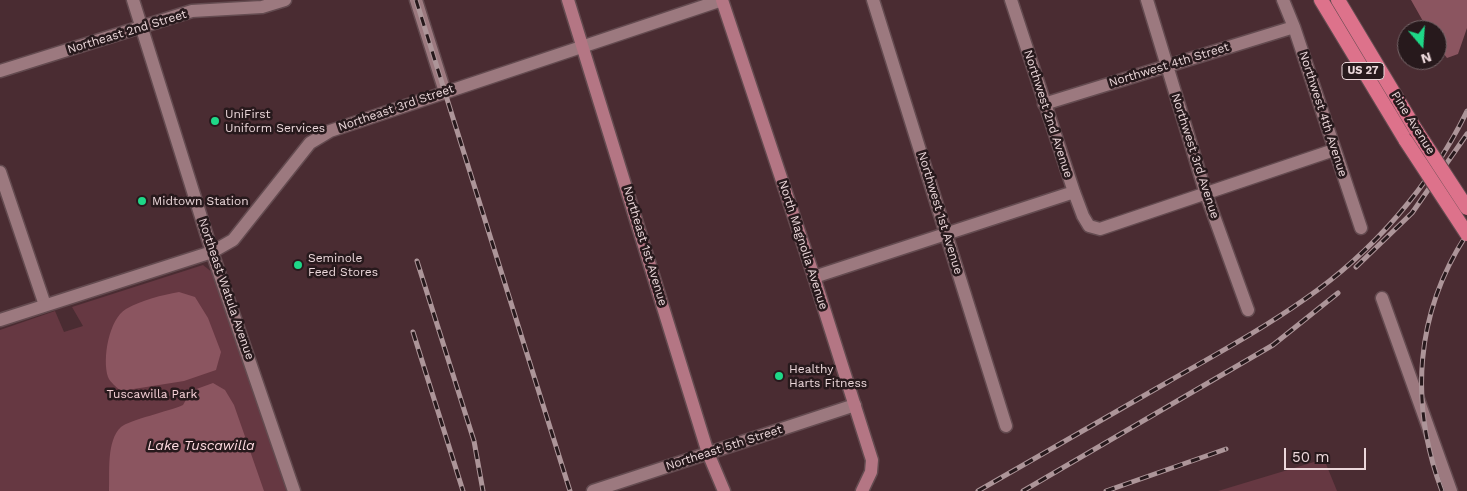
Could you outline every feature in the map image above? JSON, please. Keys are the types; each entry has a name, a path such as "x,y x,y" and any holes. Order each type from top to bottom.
{"highway":[{"name":"Pine Avenue","path":"1321,0 1406,141 1467,234"},
{"name":"Pine Avenue","path":"1338,0 1416,130 1467,208"}],"main road":[{"name":"Northeast 1st Avenue","path":"568,0 708,453 724,491"},
{"name":"North Magnolia Avenue","path":"722,0 856,405 872,460 871,472 862,491"}],"street":[{"name":"Northeast Watula Avenue","path":"133,0 212,252 294,491"},
{"name":"Northeast 2nd Street","path":"0,71 192,11 262,7 285,0"},
{"path":"416,0 445,92"},
{"name":"Northeast 3rd Street","path":"0,320 212,252 232,240 310,143 330,131 722,0"},
{"name":"Northwest 1st Avenue","path":"873,0 1006,426"},
{"name":"Northwest 2nd Avenue","path":"1011,0 1074,192 1089,226 1100,229 1206,194"},
{"name":"Northwest 3rd Avenue","path":"1147,0 1206,194 1248,310"},
{"name":"Northwest 4th Avenue","path":"1283,0 1294,27 1361,228"},
{"name":"Northwest 4th Street","path":"1044,104 1294,27"},
{"path":"1206,194 1334,150"},
{"path":"0,172 45,305"},
{"path":"814,277 1074,192"},
{"path":"1382,298 1450,491"},
{"name":"Northeast 5th Street","path":"593,491 856,405"}],"green space":[{"name":"Tuscawilla Park","path":"203,265 213,273 287,491 0,491 0,330 55,311 64,332 83,326 72,307"},
{"path":"1324,459 1337,491 1218,491"}],"water":[{"path":"1411,0 1467,0 1467,28 1458,54 1447,58 1447,20 1422,20"},
{"path":"179,292 195,297 208,318 221,352 216,370 184,381 121,391 109,379 106,369 108,340 115,321 120,314 132,306 152,298"},
{"name":"Lake Tuscawilla","path":"213,383 225,390 234,405 264,491 109,491 111,449 116,433 121,427 132,421 183,405 191,391"}],"railway":[{"path":"416,0 570,491"},
{"path":"978,491 1219,353 1305,299 1330,280 1377,238 1418,191 1436,165 1467,111"},
{"path":"1356,267 1412,213 1467,134"},
{"path":"1442,491 1431,458 1425,425 1422,392 1423,359 1428,327 1437,295 1450,264 1467,234"},
{"path":"417,261 474,441 483,491"},
{"path":"1023,491 1273,345 1338,293"},
{"path":"413,332 463,491"},
{"path":"1106,491 1226,449"}],"place":[{"name":"UniFirst Uniform Services","path":"215,121"},
{"name":"Midtown Station","path":"142,201"},
{"name":"Seminole Feed Stores","path":"298,265"},
{"name":"Healthy Harts Fitness","path":"779,376"}]}
